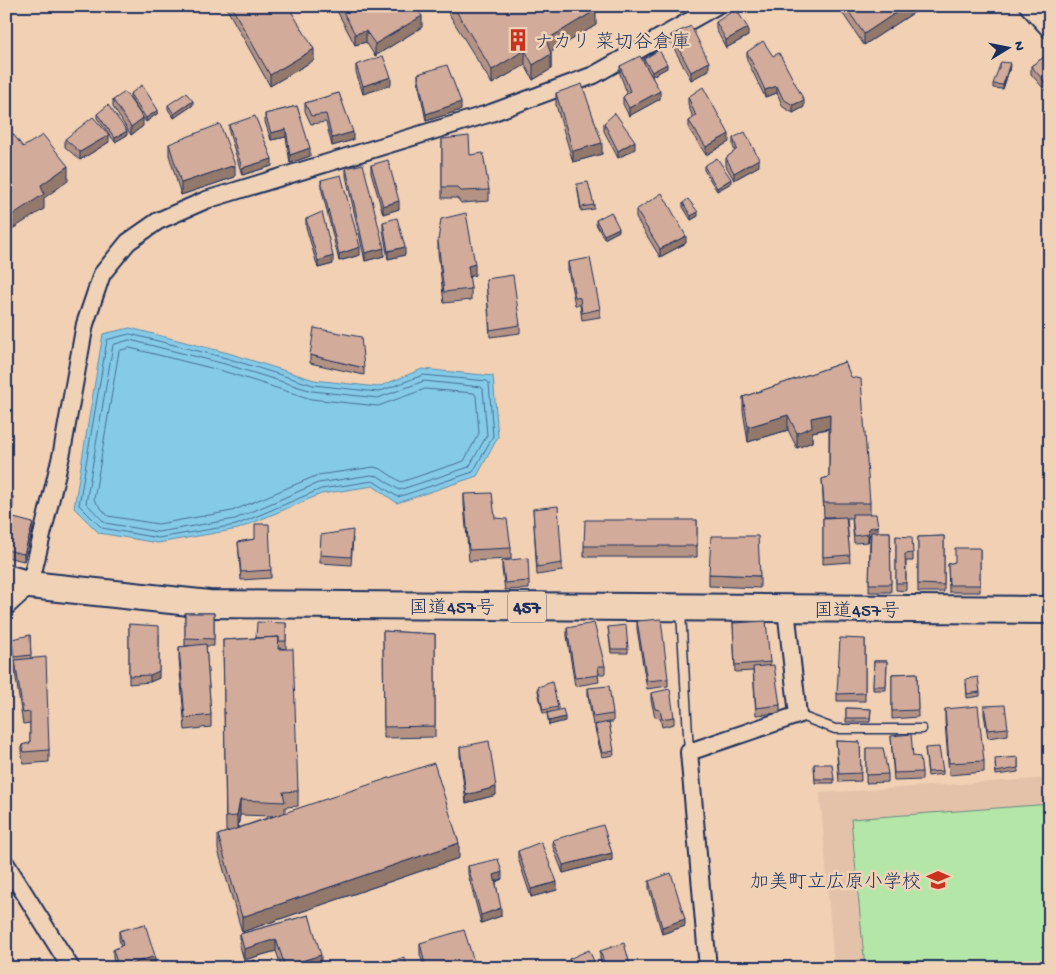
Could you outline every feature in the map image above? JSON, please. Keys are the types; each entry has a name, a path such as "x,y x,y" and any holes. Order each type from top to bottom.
{"highway":[{"name":"国道457号","path":"18,581 209,604 1050,610"}],"street":[{"path":"6,607 18,581 62,452 86,324 102,274 128,242 158,221 206,200 491,112 594,75 716,6"},
{"path":"1028,6 1050,30"},
{"path":"708,968 690,752 798,715 786,609"},
{"path":"6,864 71,968"}],"lane":[{"path":"681,608 690,752"},
{"path":"798,715 835,729 922,729"}],"shaded area":[{"name":"加美町立広原小学校","path":"1050,778 1050,968 834,968 820,793"}],"green space":[{"name":"加美町立広原小学校","path":"1050,804 1050,968 865,968 851,819"}],"water":[{"path":"130,328 228,353 314,380 378,387 422,369 493,376 498,437 477,476 397,503 373,486 321,494 238,529 158,543 99,533 74,508 103,334"}],"building":[{"path":"231,6 288,6 314,49 270,75"},
{"path":"340,6 415,6 422,16 375,44 366,31 355,34"},
{"name":"ナカリ 菜切谷倉庫","path":"453,6 593,6 596,10 546,40 551,54 533,65 525,50 492,70"},
{"path":"845,6 906,6 864,34"},
{"path":"736,9 748,28 726,40 716,22"},
{"path":"691,26 709,62 691,72 671,35"},
{"path":"763,41 773,56 779,53 804,100 793,105 783,99 777,86 765,90 747,52"},
{"path":"659,50 667,64 652,72 644,59"},
{"path":"1050,53 1050,88 1031,66"},
{"path":"383,56 391,77 363,86 356,65"},
{"path":"640,56 660,91 629,108 623,97 630,91 620,66"},
{"path":"1001,62 1010,63 1003,85 993,84"},
{"path":"447,65 461,102 426,114 418,74"},
{"path":"582,84 602,143 573,151 556,93"},
{"path":"142,85 158,110 146,118 130,94"},
{"path":"703,87 729,134 706,147 689,121 696,116 688,97"},
{"path":"125,92 143,118 131,127 113,100"},
{"path":"186,93 193,101 174,114 168,105"},
{"path":"339,93 353,132 332,138 326,114 311,116 305,103"},
{"path":"108,105 127,131 115,138 97,114"},
{"path":"297,106 310,148 290,155 286,129 271,133 265,114"},
{"path":"615,113 635,141 618,151 604,123"},
{"path":"255,116 272,159 242,168 229,125"},
{"path":"93,117 109,135 80,152 65,139"},
{"path":"220,124 235,165 181,183 169,144"},
{"path":"6,125 23,147 43,135 68,166 41,185 44,194 6,219"},
{"path":"745,132 759,159 734,173 726,158 737,149 733,138"},
{"path":"469,136 470,155 483,153 489,190 461,191 457,187 442,187 442,139"},
{"path":"717,158 731,179 717,188 704,166"},
{"path":"388,160 399,201 383,206 371,165"},
{"path":"363,164 384,248 365,253 346,168"},
{"path":"341,175 360,247 339,254 321,180"},
{"path":"588,182 594,205 581,207 577,184"},
{"path":"662,193 686,236 660,249 636,210"},
{"path":"688,199 698,212 691,216 683,203"},
{"path":"1050,204 1050,217 1044,208"},
{"path":"322,212 333,256 318,261 306,219"},
{"path":"611,212 619,228 604,235 596,220"},
{"path":"466,213 475,264 468,266 471,289 444,292 438,241 441,219"},
{"path":"397,218 405,247 388,251 383,222"},
{"path":"590,258 600,309 582,313 580,298 575,297 568,262"},
{"path":"513,275 520,325 490,330 486,279"},
{"path":"314,328 361,337 364,368 310,355"},
{"path":"845,362 851,377 861,379 870,503 824,503 822,479 829,477 830,414 811,418 812,427 797,433 788,415 748,427 743,397"},
{"path":"6,463 10,465 6,480"},
{"path":"492,493 495,518 507,519 511,548 469,550 464,494"},
{"path":"6,494 13,497 6,514"},
{"path":"558,506 562,563 537,567 533,509"},
{"path":"852,514 876,514 878,526 869,528 868,534 854,536"},
{"path":"10,517 33,523 24,554 6,550 6,528"},
{"path":"846,517 850,555 823,557 823,518"},
{"path":"585,520 697,520 697,546 584,546"},
{"path":"255,524 269,524 271,570 241,572 238,542 255,539"},
{"path":"353,530 351,557 320,555 321,535"},
{"path":"871,532 890,532 891,584 869,584"},
{"path":"711,536 758,536 760,576 709,574"},
{"path":"896,536 912,537 913,553 905,554 906,583 896,583"},
{"path":"944,536 944,585 918,584 918,537"},
{"path":"955,548 980,548 980,585 949,585 948,564 955,562"},
{"path":"528,558 529,581 505,583 502,561"},
{"path":"185,613 214,613 214,639 185,638"},
{"path":"661,619 668,679 647,681 637,621"},
{"path":"766,621 770,662 735,665 733,623"},
{"path":"257,622 286,623 286,641 279,641 279,637 256,638"},
{"path":"594,623 605,666 598,666 599,675 575,678 567,628"},
{"path":"129,624 159,626 159,671 150,675 129,676"},
{"path":"626,625 628,649 611,649 608,627"},
{"path":"383,631 435,634 435,726 384,727"},
{"path":"30,635 31,655 14,657 12,639"},
{"path":"279,637 278,649 293,649 298,791 283,792 285,802 240,800 237,816 226,817 223,640"},
{"path":"840,638 865,639 865,693 837,694"},
{"path":"206,644 211,715 185,718 179,647"},
{"path":"46,657 49,750 24,752 22,745 30,743 30,712 23,713 15,660"},
{"path":"874,661 887,661 886,686 873,686"},
{"path":"774,665 780,705 756,708 753,667"},
{"path":"917,673 918,710 892,711 892,674"},
{"path":"978,677 980,692 967,694 966,679"},
{"path":"552,682 558,707 543,710 538,687"},
{"path":"609,686 613,714 593,717 588,688"},
{"path":"670,689 674,717 662,719 660,710 655,709 651,693"},
{"path":"1005,705 1008,728 988,730 984,706"},
{"path":"978,706 984,761 949,763 945,709"},
{"path":"846,708 871,709 870,718 846,718"},
{"path":"563,709 565,717 549,721 547,713"},
{"path":"609,722 614,751 602,753 595,725"},
{"path":"911,734 913,756 920,757 922,772 894,773 891,736"},
{"path":"489,741 496,787 466,795 460,747"},
{"path":"836,741 860,742 861,773 839,774"},
{"path":"939,747 943,771 928,772 925,748"},
{"path":"866,748 883,748 888,774 866,775"},
{"path":"1018,757 1018,768 996,772 995,759"},
{"path":"434,763 459,843 242,917 218,835"},
{"path":"814,764 832,764 834,779 815,779"},
{"path":"603,825 612,853 563,865 553,840"},
{"path":"541,842 557,882 531,889 518,851"},
{"path":"498,859 502,872 494,875 501,908 481,915 468,866"},
{"path":"671,873 685,919 662,927 649,881"},
{"path":"309,915 321,955 285,966 276,939 244,949 240,934"},
{"path":"145,924 155,956 119,968 113,950 123,945 119,931"},
{"path":"464,930 476,968 426,968 420,943"},
{"path":"624,943 631,968 606,968 600,951"},
{"path":"589,950 597,968 573,968 569,959"},
{"path":"404,957 408,968 391,968 389,963"},
{"path":"41,959 46,968 26,968"},
{"path":"255,960 258,968 243,968 242,965"}],"place":[{"name":"ナカリ 菜切谷倉庫","path":"518,40"},
{"name":"加美町立広原小学校","path":"938,880"}]}
